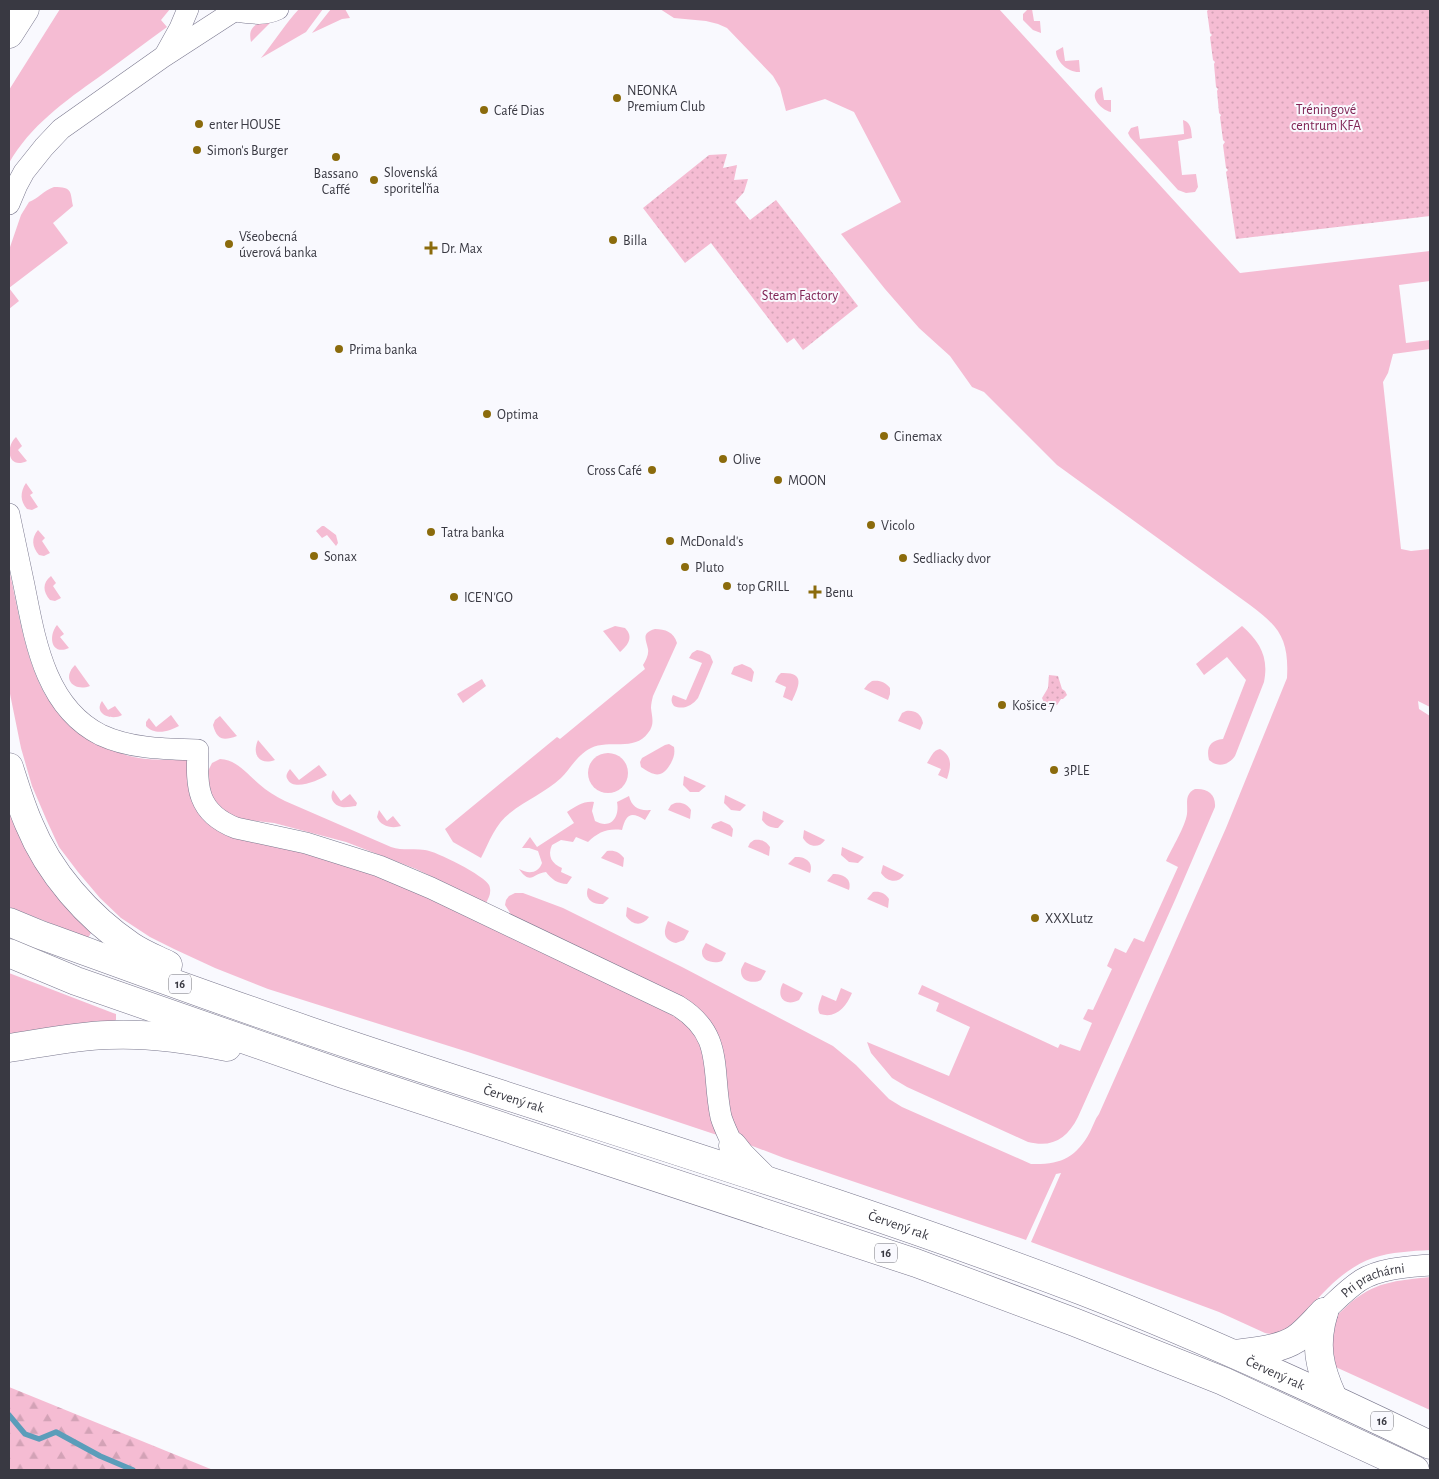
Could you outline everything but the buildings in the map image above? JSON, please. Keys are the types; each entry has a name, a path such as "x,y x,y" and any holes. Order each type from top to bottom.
{"main road":[{"path":"9,34 25,9"},
{"path":"9,767 30,825 49,861 91,914 113,933 132,947 152,958 261,1001 351,1045"},
{"name":"16","path":"9,922 351,1045"},
{"name":"16","path":"9,953 76,981 343,1074 916,1263 1074,1322 1223,1381 1415,1470"},
{"path":"9,1048 87,1036 149,1036 189,1040 241,1049 343,1074"},
{"name":"Červený rak","path":"351,1045 764,1179 926,1234 1085,1292 1235,1354 1333,1398 1430,1445"},
{"path":"733,1146 764,1179"},
{"path":"1235,1354 1265,1350 1295,1340 1324,1312"},
{"path":"1324,1312 1320,1326 1318,1351 1324,1380 1333,1398"}],"street":[{"path":"163,57 180,28 188,9"},
{"path":"9,204 24,172 44,147 61,130 234,9 259,14 278,9"},
{"path":"9,514 39,652 56,692 65,705 89,728 113,739 133,745 163,749 198,750 198,777 203,802 217,819 226,824 236,828 306,843 379,866 473,908 678,1006 690,1014 704,1029 711,1045 722,1118 733,1146"},
{"name":"Pri prachárni","path":"1324,1312 1361,1280 1387,1271 1430,1265"}],"green space":[{"path":"60,9 170,9 161,20 167,27 49,115 27,137 9,163 9,90"},
{"path":"299,9 323,9 306,32 261,58 289,21"},
{"path":"331,9 345,9 350,18 342,19 312,33"},
{"path":"660,9 999,9 1240,273 1430,251 1430,281 1399,285 1406,343 1430,340 1430,349 1393,354 1388,373 1383,382 1401,549 1411,551 1430,549 1430,707 1418,701 1419,709 1430,716 1430,1250 1387,1254 1361,1263 1338,1279 1298,1319 1277,1335 1265,1333 1219,1312 1031,1242 1061,1173 1056,1174 1026,1240 742,1142 729,1114 717,1038 512,916 505,905 509,896 515,893 523,893 563,908 682,967 833,1046 856,1065 889,1099 902,1107 1031,1164 1059,1161 1073,1154 1085,1141 1099,1114 1226,828 1287,678 1284,644 1269,620 1057,465 984,392 972,387 950,356 919,328 841,234 901,202 854,112 825,99 786,111 780,88 773,76 727,28 706,21 674,18"},
{"path":"1028,9 1032,9 1034,21 1040,21 1041,33 1033,30 1023,20 1023,14"},
{"name":"Tréningové centrum KFA","path":"1209,9 1430,9 1430,216 1236,239 1226,172 1228,170 1226,168 1223,145 1225,142 1223,140 1221,115 1219,113 1215,62 1213,60 1210,37 1212,35 1210,33 1207,11"},
{"path":"273,20 251,42 251,31 255,25"},
{"path":"1063,47 1065,61 1079,60 1080,72 1068,69 1058,59 1056,51"},
{"path":"1102,87 1104,100 1111,100 1111,112 1107,111 1096,101 1095,93"},
{"path":"1183,120 1190,125 1192,138 1178,141 1182,175 1196,174 1198,187 1195,192 1186,193 1178,190 1128,133 1131,128 1138,126 1140,139 1184,134"},
{"name":"Steam Factory","path":"727,154 723,168 737,165 734,180 748,179 744,192 735,202 750,220 776,200 858,306 803,350 794,338 787,343 711,243 685,263 643,208 709,155"},
{"path":"54,187 68,189 73,206 53,223 68,243 9,288 9,250 21,215 29,202 47,190"},
{"path":"9,288 19,301 9,309"},
{"path":"16,437 22,446 18,450 27,461 21,463 12,460 10,456 10,446"},
{"path":"26,483 33,493 30,495 38,507 32,510 27,509 22,500 22,493"},
{"path":"322,526 336,535 338,543 336,546 327,535 322,538 316,531"},
{"path":"38,530 45,538 42,541 50,553 44,556 39,555 34,546 33,539"},
{"path":"9,569 21,626 33,667 40,685 50,702 64,718 112,748 127,755 152,759 187,760 189,789 251,839 380,874 684,1021 699,1038 720,1136 468,1052 268,989 174,949 150,937 121,918 100,898 59,847 32,786 21,748 9,689"},
{"path":"51,576 56,583 53,586 61,598 55,601 50,600 44,588"},
{"path":"57,625 64,634 60,637 69,648 58,649 53,644 54,629"},
{"path":"615,626 625,628 629,635 629,641 620,652 603,631"},
{"path":"1242,626 1254,638 1262,651 1265,665 1264,682 1235,756 1227,763 1220,765 1209,760 1209,748 1215,741 1223,739 1246,680 1227,657 1204,675 1196,664"},
{"path":"655,629 669,632 674,636 677,643 653,696 651,704 652,724 648,733 636,742 598,746 586,751 555,783 505,817 493,833 481,858 453,842 445,829 557,737 560,739 645,669 643,665 648,651 646,634"},
{"path":"697,650 710,655 713,662 696,701 684,707 674,706 672,703 673,695 686,700 702,663 689,658"},
{"path":"742,664 751,668 754,672 752,682 731,674 734,667"},
{"path":"75,665 90,686 79,687 71,683 69,675"},
{"path":"781,673 794,675 799,681 792,701 783,697 786,687 775,682"},
{"path":"1049,675 1058,676 1062,689 1067,695 1057,705 1046,707 1042,698 1048,688"},
{"path":"482,679 486,686 463,703 457,694"},
{"path":"872,681 882,682 890,688 888,700 864,689"},
{"path":"102,701 108,710 115,706 122,715 109,717 102,713 100,706"},
{"path":"912,711 921,717 923,723 920,730 898,721 902,713"},
{"path":"171,715 179,726 171,730 158,732 146,726 149,718 156,727"},
{"path":"220,716 237,736 224,739 216,734 213,725"},
{"path":"258,740 275,760 264,761 258,757 256,745"},
{"path":"669,744 674,747 674,755 664,772 654,774 641,767 640,762 642,758"},
{"path":"940,749 947,755 950,762 947,779 938,775 941,769 927,763 934,752"},
{"path":"608,753 622,759 628,773 622,787 608,793 594,787 588,773 594,759"},
{"path":"220,759 236,764 265,789 285,801 391,847 431,851 460,864 489,885 490,892 486,903 416,869 346,842 274,823 240,819 230,815 213,803 206,775 212,763"},
{"path":"319,765 327,775 319,779 307,784 296,785 287,779 290,769 299,780"},
{"path":"684,776 706,786 699,792 690,792 683,785"},
{"path":"1195,789 1210,793 1214,799 1215,807 1078,1117 1074,1125 1064,1136 1051,1143 1037,1144 1028,1142 907,1087 892,1078 871,1053 867,1042 949,1076 970,1027 936,1011 939,1003 918,994 922,985 1058,1048 1060,1044 1080,1051 1092,1023 1083,1019 1088,1009 1093,1010 1112,969 1107,966 1115,948 1126,953 1134,938 1144,942 1178,867 1166,861 1186,819 1188,796"},
{"path":"333,790 341,801 350,794 357,803 356,806 344,807 336,805 332,798"},
{"path":"725,795 746,805 740,811 731,810 724,803"},
{"path":"629,796 636,808 651,810 645,820 633,815 627,817 622,830 604,832 588,842 576,837 573,842 561,840 552,845 551,859 562,868 561,872 572,877 567,884 555,881 546,872 529,878 519,869 532,872 540,867 542,863 538,851 522,848 530,837 537,847 574,823 567,812 583,803 594,802 592,811 595,821 606,824 610,823 616,817 617,802"},
{"path":"9,801 91,933 88,938 9,907"},
{"path":"675,803 684,804 691,810 690,819 668,810"},
{"path":"379,810 387,821 393,816 401,826 390,827 381,823 377,817"},
{"path":"763,811 784,821 778,828 773,828 762,820"},
{"path":"721,821 730,825 733,829 732,837 711,828 713,824"},
{"path":"804,830 825,840 820,845 811,845 803,838"},
{"path":"754,840 763,841 770,847 769,856 748,847"},
{"path":"842,847 864,857 858,863 849,862 841,855"},
{"path":"607,851 615,851 624,858 623,867 601,858"},
{"path":"795,857 808,860 811,866 810,873 788,864"},
{"path":"883,865 904,875 896,881 889,880 881,873"},
{"path":"833,874 841,875 848,880 849,890 827,881"},
{"path":"588,888 609,898 603,904 593,902 588,898"},
{"path":"873,892 882,893 889,899 888,908 867,899"},
{"path":"627,907 649,917 643,922 634,923 626,916"},
{"path":"668,921 689,931 684,940 676,943 666,938 665,929"},
{"path":"706,943 726,953 722,961 712,962 704,958 702,951"},
{"path":"745,962 766,971 761,980 751,982 743,977 741,970"},
{"path":"9,973 116,1014 116,1020 113,1022 9,1037"},
{"path":"783,983 803,993 799,1000 786,1002 783,1000 780,993"},
{"path":"841,988 852,993 847,1003 836,1013 831,1015 820,1014 818,1007 822,995 836,1001"},
{"path":"1430,1277 1430,1410 1329,1364 1334,1321 1347,1306 1367,1291 1376,1287 1396,1281"},
{"path":"9,1387 213,1470 9,1470"}],"waterway":[{"path":"9,1415 25,1434 39,1439 56,1432 100,1456 133,1470"}],"place":[{"name":"NEONKA Premium Club","path":"617,98"},
{"name":"Café Dias","path":"484,110"},
{"name":"enter HOUSE","path":"199,124"},
{"name":"Simon's Burger","path":"197,150"},
{"name":"Bassano Caffé","path":"336,157"},
{"name":"Slovenská sporiteľňa","path":"374,180"},
{"name":"Billa","path":"613,240"},
{"name":"Všeobecná úverová banka","path":"229,244"},
{"name":"Dr. Max","path":"431,248"},
{"name":"Prima banka","path":"339,349"},
{"name":"Optima","path":"487,414"},
{"name":"Cinemax","path":"884,436"},
{"name":"Olive","path":"723,459"},
{"name":"Cross Café","path":"652,470"},
{"name":"MOON","path":"778,480"},
{"name":"Vicolo","path":"871,525"},
{"name":"Tatra banka","path":"431,532"},
{"name":"McDonald's","path":"670,541"},
{"name":"Sonax","path":"314,556"},
{"name":"Sedliacky dvor","path":"903,558"},
{"name":"Pluto","path":"685,567"},
{"name":"top GRILL","path":"727,586"},
{"name":"Benu","path":"815,592"},
{"name":"ICE'N'GO","path":"454,597"},
{"name":"Košice 7","path":"1002,705"},
{"name":"3PLE","path":"1054,770"},
{"name":"XXXLutz","path":"1035,918"}]}
